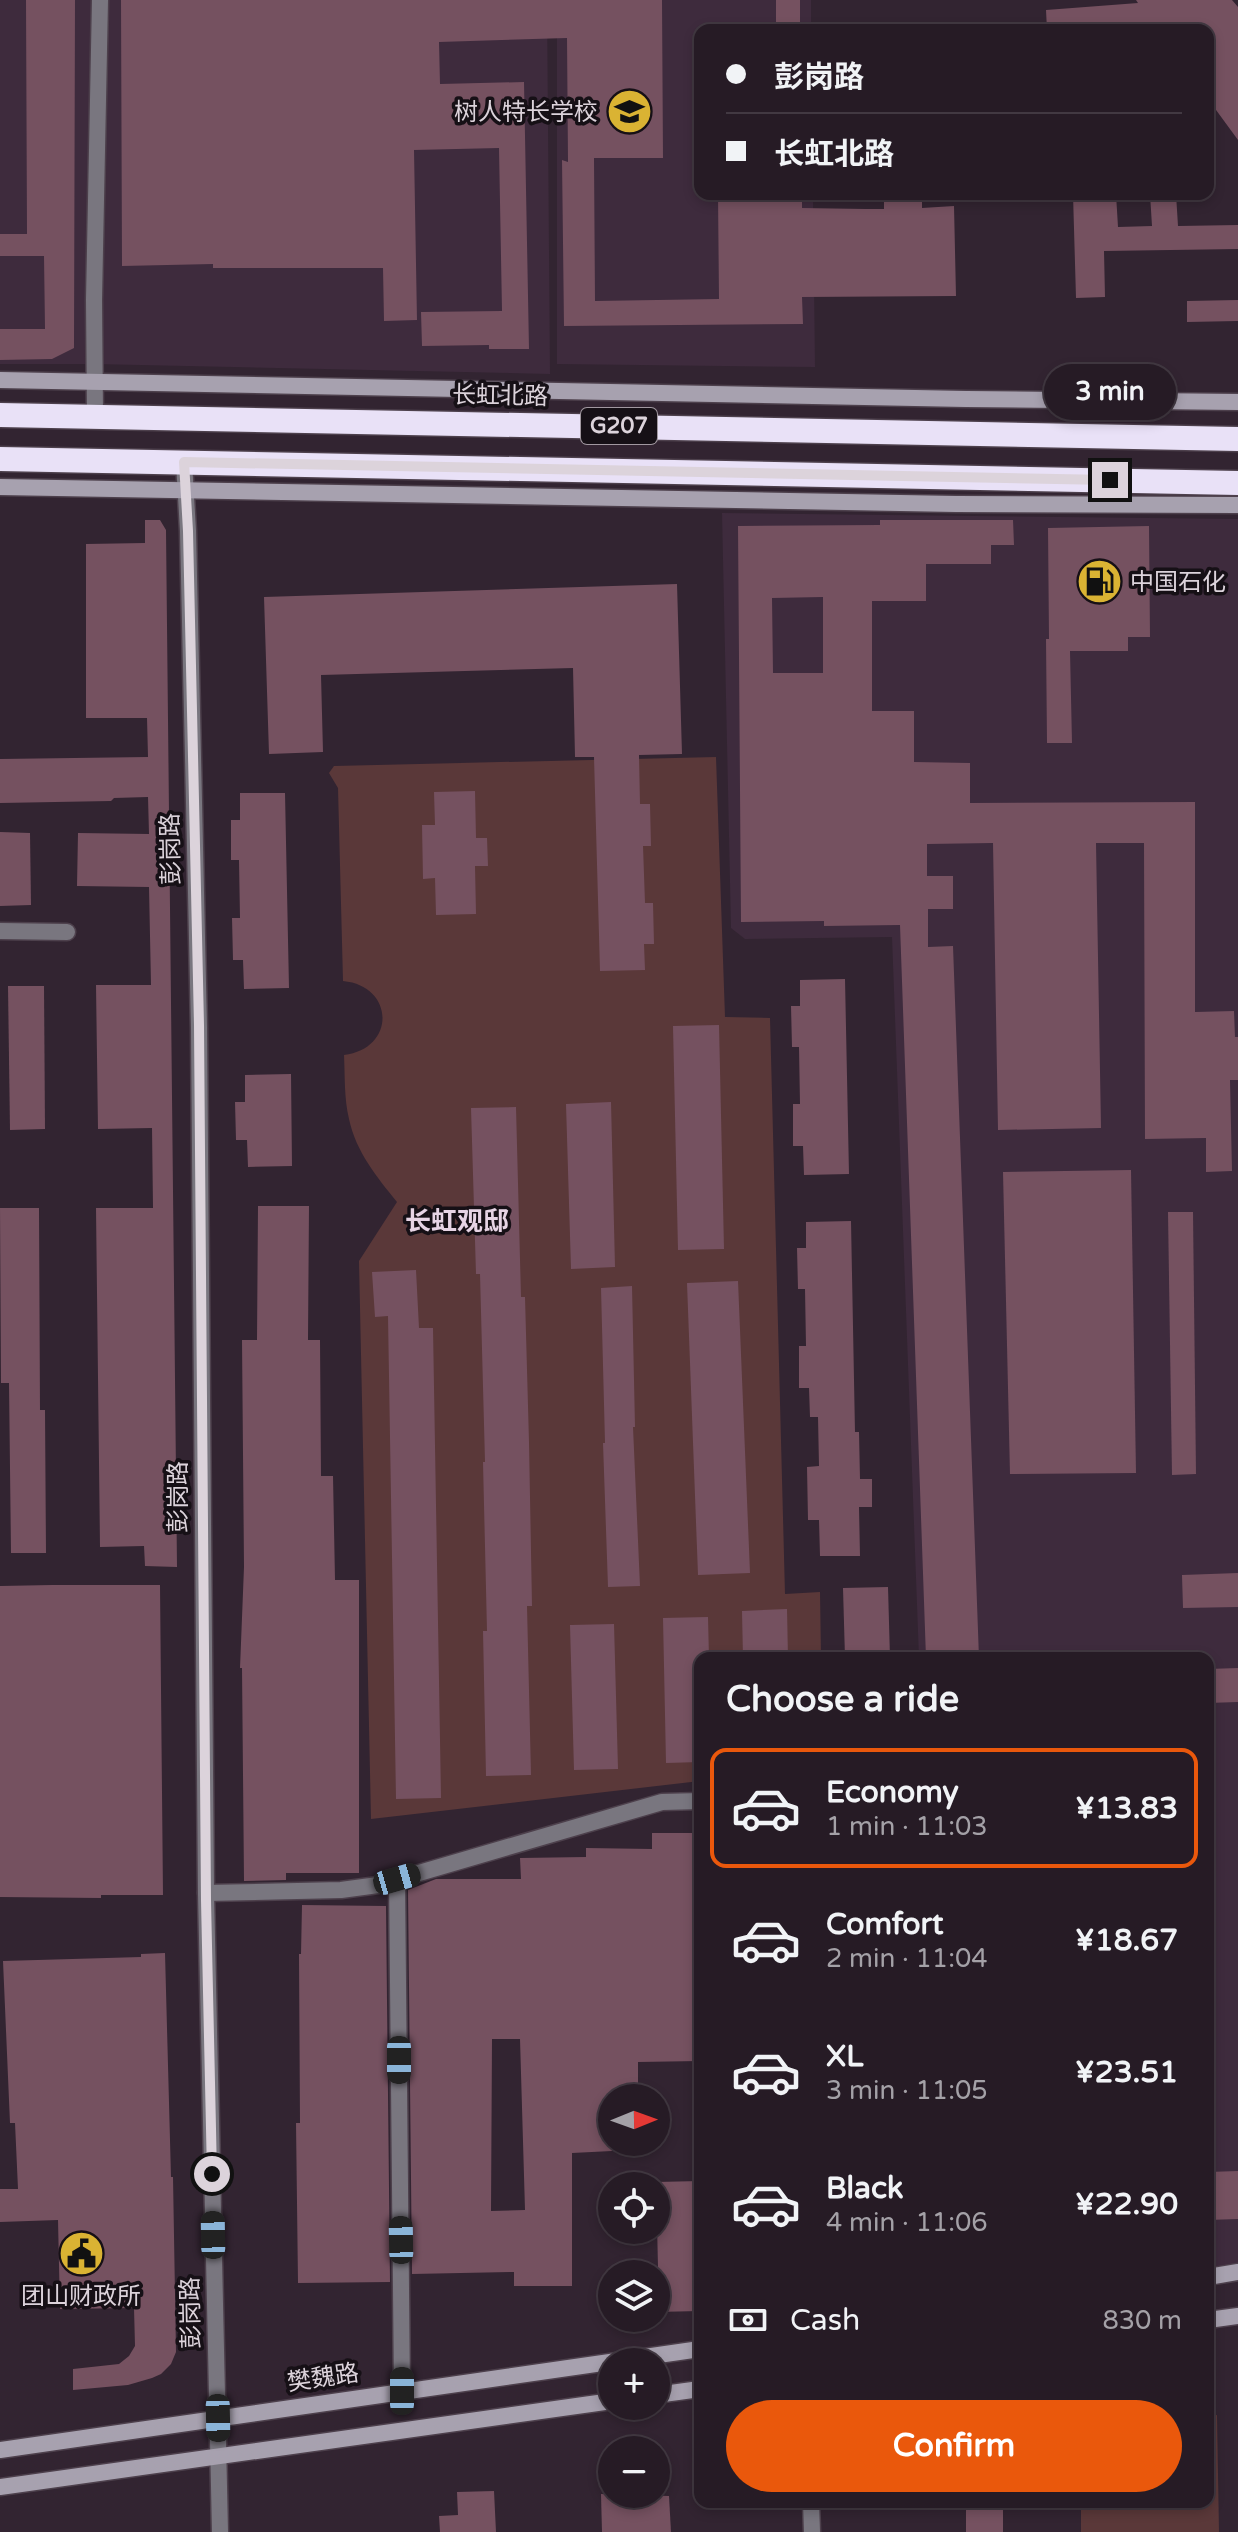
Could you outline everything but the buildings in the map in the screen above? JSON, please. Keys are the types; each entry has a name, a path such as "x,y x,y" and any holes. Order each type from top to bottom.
{"highway":[{"name":"长虹北路","path":"0,415 1238,439"},
{"name":"G207","path":"0,459 1238,483"}],"street":[{"path":"95,415 100,0"},
{"path":"0,380 1238,402"},
{"name":"彭岗路","path":"184,462 199,1025 206,1893 220,2532"},
{"path":"0,487 940,504 1238,505"},
{"path":"0,931 67,932"},
{"path":"206,1893 341,1890 378,1885 662,1802 694,1801"},
{"path":"397,1879 402,2391"},
{"path":"1214,2276 1238,2272"},
{"path":"1214,2319 1238,2316"},
{"name":"樊魏路","path":"0,2450 694,2350"},
{"path":"670,2393 694,2390"},
{"path":"0,2487 598,2403"},
{"path":"811,2508 812,2532"}],"shaded area":[{"path":"0,0 547,0 550,374 0,364"},
{"name":"树人特长学校","path":"557,0 811,0 811,24 694,24 694,200 813,200 815,367 557,364"},
{"path":"722,513 1238,519 1238,2267 1214,2270 1214,1652 919,1652 892,937 745,939 731,928"},
{"path":"716,757 725,1017 770,1018 785,1594 820,1592 821,1652 694,1652 694,1782 371,1819 359,1261 397,1202 362,1153 347,1111 344,1055 373,1042 382,1018 380,1005 372,994 360,985 343,981 338,788 329,773 334,766"},
{"path":"1214,2415 1217,2415 1219,2532 1081,2532 1081,2508 1214,2508"}],"place":[{"name":"树人特长学校","path":"629,112"},
{"name":"中国石化","path":"1099,582"},
{"name":"团山财政所","path":"81,2254"}],"district":[{"name":"长虹观邸","path":"457,1221"}],"route":[{"path":"212,2174 206,1900 198,1012 184,462 1110,480"}]}
